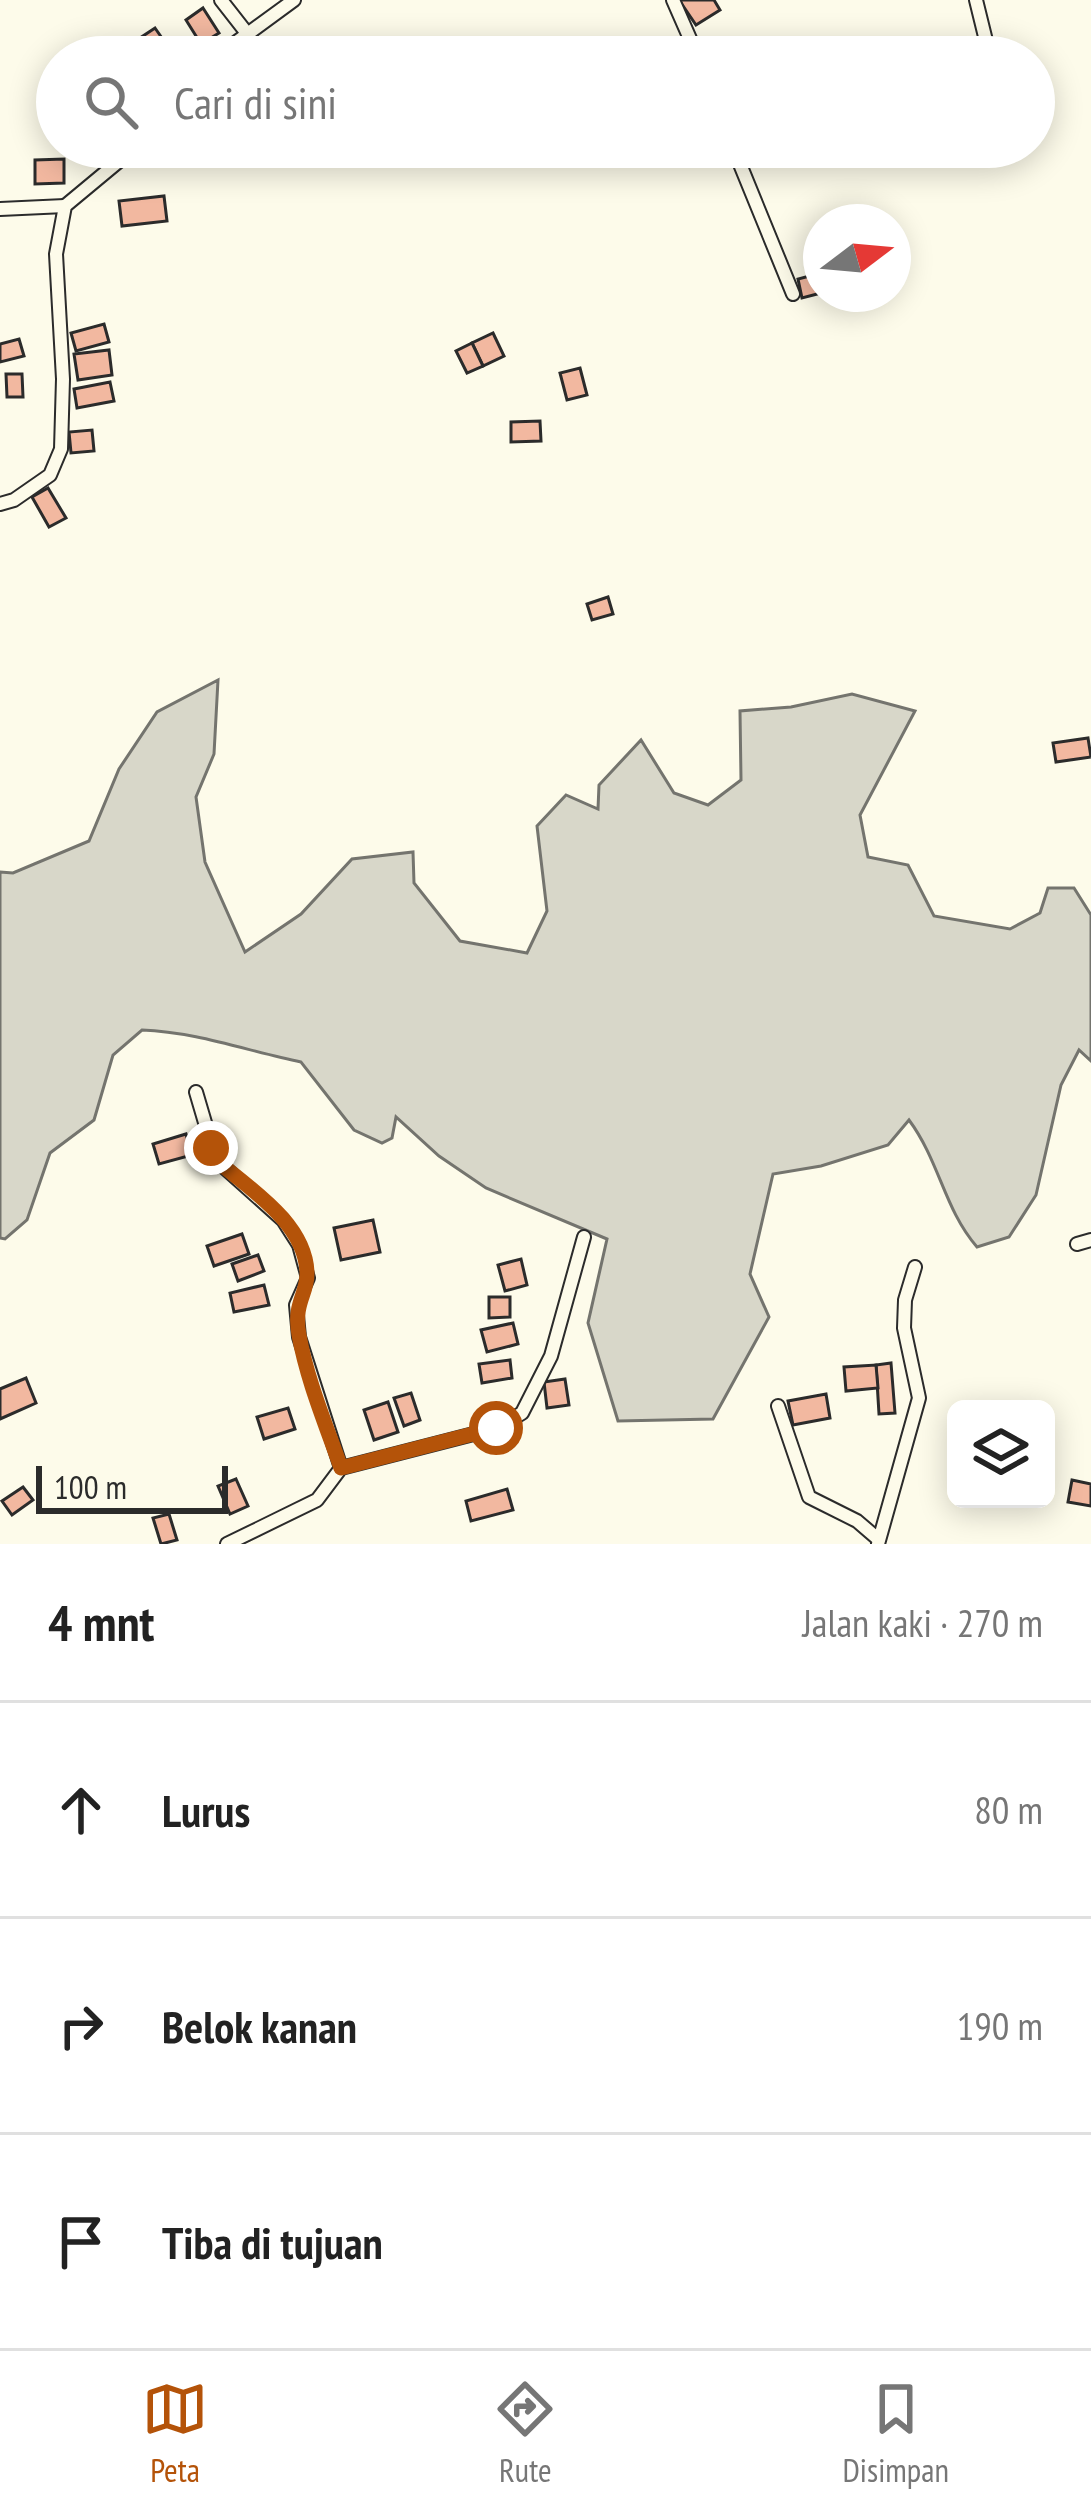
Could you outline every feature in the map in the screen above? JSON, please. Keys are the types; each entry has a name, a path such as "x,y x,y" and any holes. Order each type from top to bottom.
{"street":[{"path":"221,0 246,32"},
{"path":"241,36 294,0"},
{"path":"673,0 689,36"},
{"path":"976,0 985,36"},
{"path":"0,209 65,206 111,168"},
{"path":"742,168 793,293"},
{"path":"0,504 50,475 61,449 63,379 56,254 65,206"},
{"path":"196,1092 216,1160 283,1220 299,1245 308,1278 296,1305 299,1337 341,1468"},
{"path":"227,1544 317,1500 341,1468 496,1428 522,1413 551,1356 584,1237"},
{"path":"778,1406 809,1497 857,1521 878,1542 919,1398 904,1328 905,1300 915,1267"}],"shaded area":[{"path":"218,680 214,754 196,797 205,862 245,952 301,914 352,859 413,852 414,883 460,941 527,953 547,911 537,826 566,795 598,809 599,785 641,740 674,793 708,805 741,780 740,711 791,707 852,694 915,711 860,815 868,857 908,865 934,916 1010,929 1040,913 1048,888 1074,888 1091,915 1091,1061 1079,1050 1061,1085 1036,1195 1009,1237 977,1247 909,1120 888,1145 821,1166 773,1174 750,1274 769,1317 713,1419 618,1421 588,1323 607,1239 486,1188 439,1156 396,1117 392,1138 382,1143 354,1130 301,1062 202,1038 142,1030 113,1055 94,1120 50,1153 27,1220 5,1239 0,1238 0,872 13,873 89,841 119,769 157,712"}],"building":[{"path":"679,0 714,0 720,10 696,25"},
{"path":"203,8 219,33 196,36 186,20"},
{"path":"35,160 36,168 64,168 64,183 35,184"},
{"path":"164,196 167,221 122,226 119,201"},
{"path":"104,324 109,342 76,351 71,333"},
{"path":"493,333 504,356 483,366 472,343"},
{"path":"19,339 24,356 0,362 0,344"},
{"path":"472,343 483,366 467,373 456,351"},
{"path":"109,350 112,375 78,380 74,354"},
{"path":"580,368 587,395 567,400 560,373"},
{"path":"6,374 22,374 23,397 7,397"},
{"path":"110,382 114,401 77,408 74,389"},
{"path":"540,421 541,441 511,442 511,422"},
{"path":"92,430 94,451 71,453 69,432"},
{"path":"48,488 66,518 49,527 32,497"},
{"path":"608,597 613,614 592,620 587,604"},
{"path":"1088,738 1091,757 1056,762 1053,743"},
{"path":"186,1134 192,1155 159,1164 153,1144"},
{"path":"373,1220 380,1252 341,1260 334,1228"},
{"path":"242,1234 249,1254 214,1266 207,1246"},
{"path":"258,1255 264,1271 238,1281 232,1264"},
{"path":"521,1259 527,1285 505,1291 498,1265"},
{"path":"264,1285 269,1305 234,1312 230,1293"},
{"path":"489,1297 510,1297 510,1317 489,1318"},
{"path":"513,1323 518,1344 487,1352 481,1330"},
{"path":"510,1360 512,1378 482,1383 479,1364"},
{"path":"891,1363 895,1413 879,1414 876,1365"},
{"path":"876,1365 878,1388 846,1391 844,1367"},
{"path":"26,1378 36,1403 0,1419 0,1389"},
{"path":"565,1379 569,1405 547,1408 544,1382"},
{"path":"411,1393 420,1420 404,1426 394,1398"},
{"path":"826,1394 830,1418 793,1425 788,1401"},
{"path":"388,1402 398,1432 374,1440 364,1410"},
{"path":"288,1408 295,1429 264,1439 257,1417"},
{"path":"236,1479 248,1506 230,1514 218,1486"},
{"path":"1072,1480 1091,1484 1091,1506 1068,1502"},
{"path":"23,1487 33,1500 12,1515 2,1501"},
{"path":"507,1489 513,1510 471,1521 466,1501"},
{"path":"169,1514 177,1540 161,1544 153,1518"}],"route":[{"path":"211,1148 216,1160 283,1220 299,1245 308,1278 296,1305 299,1337 341,1468 496,1428"}]}
